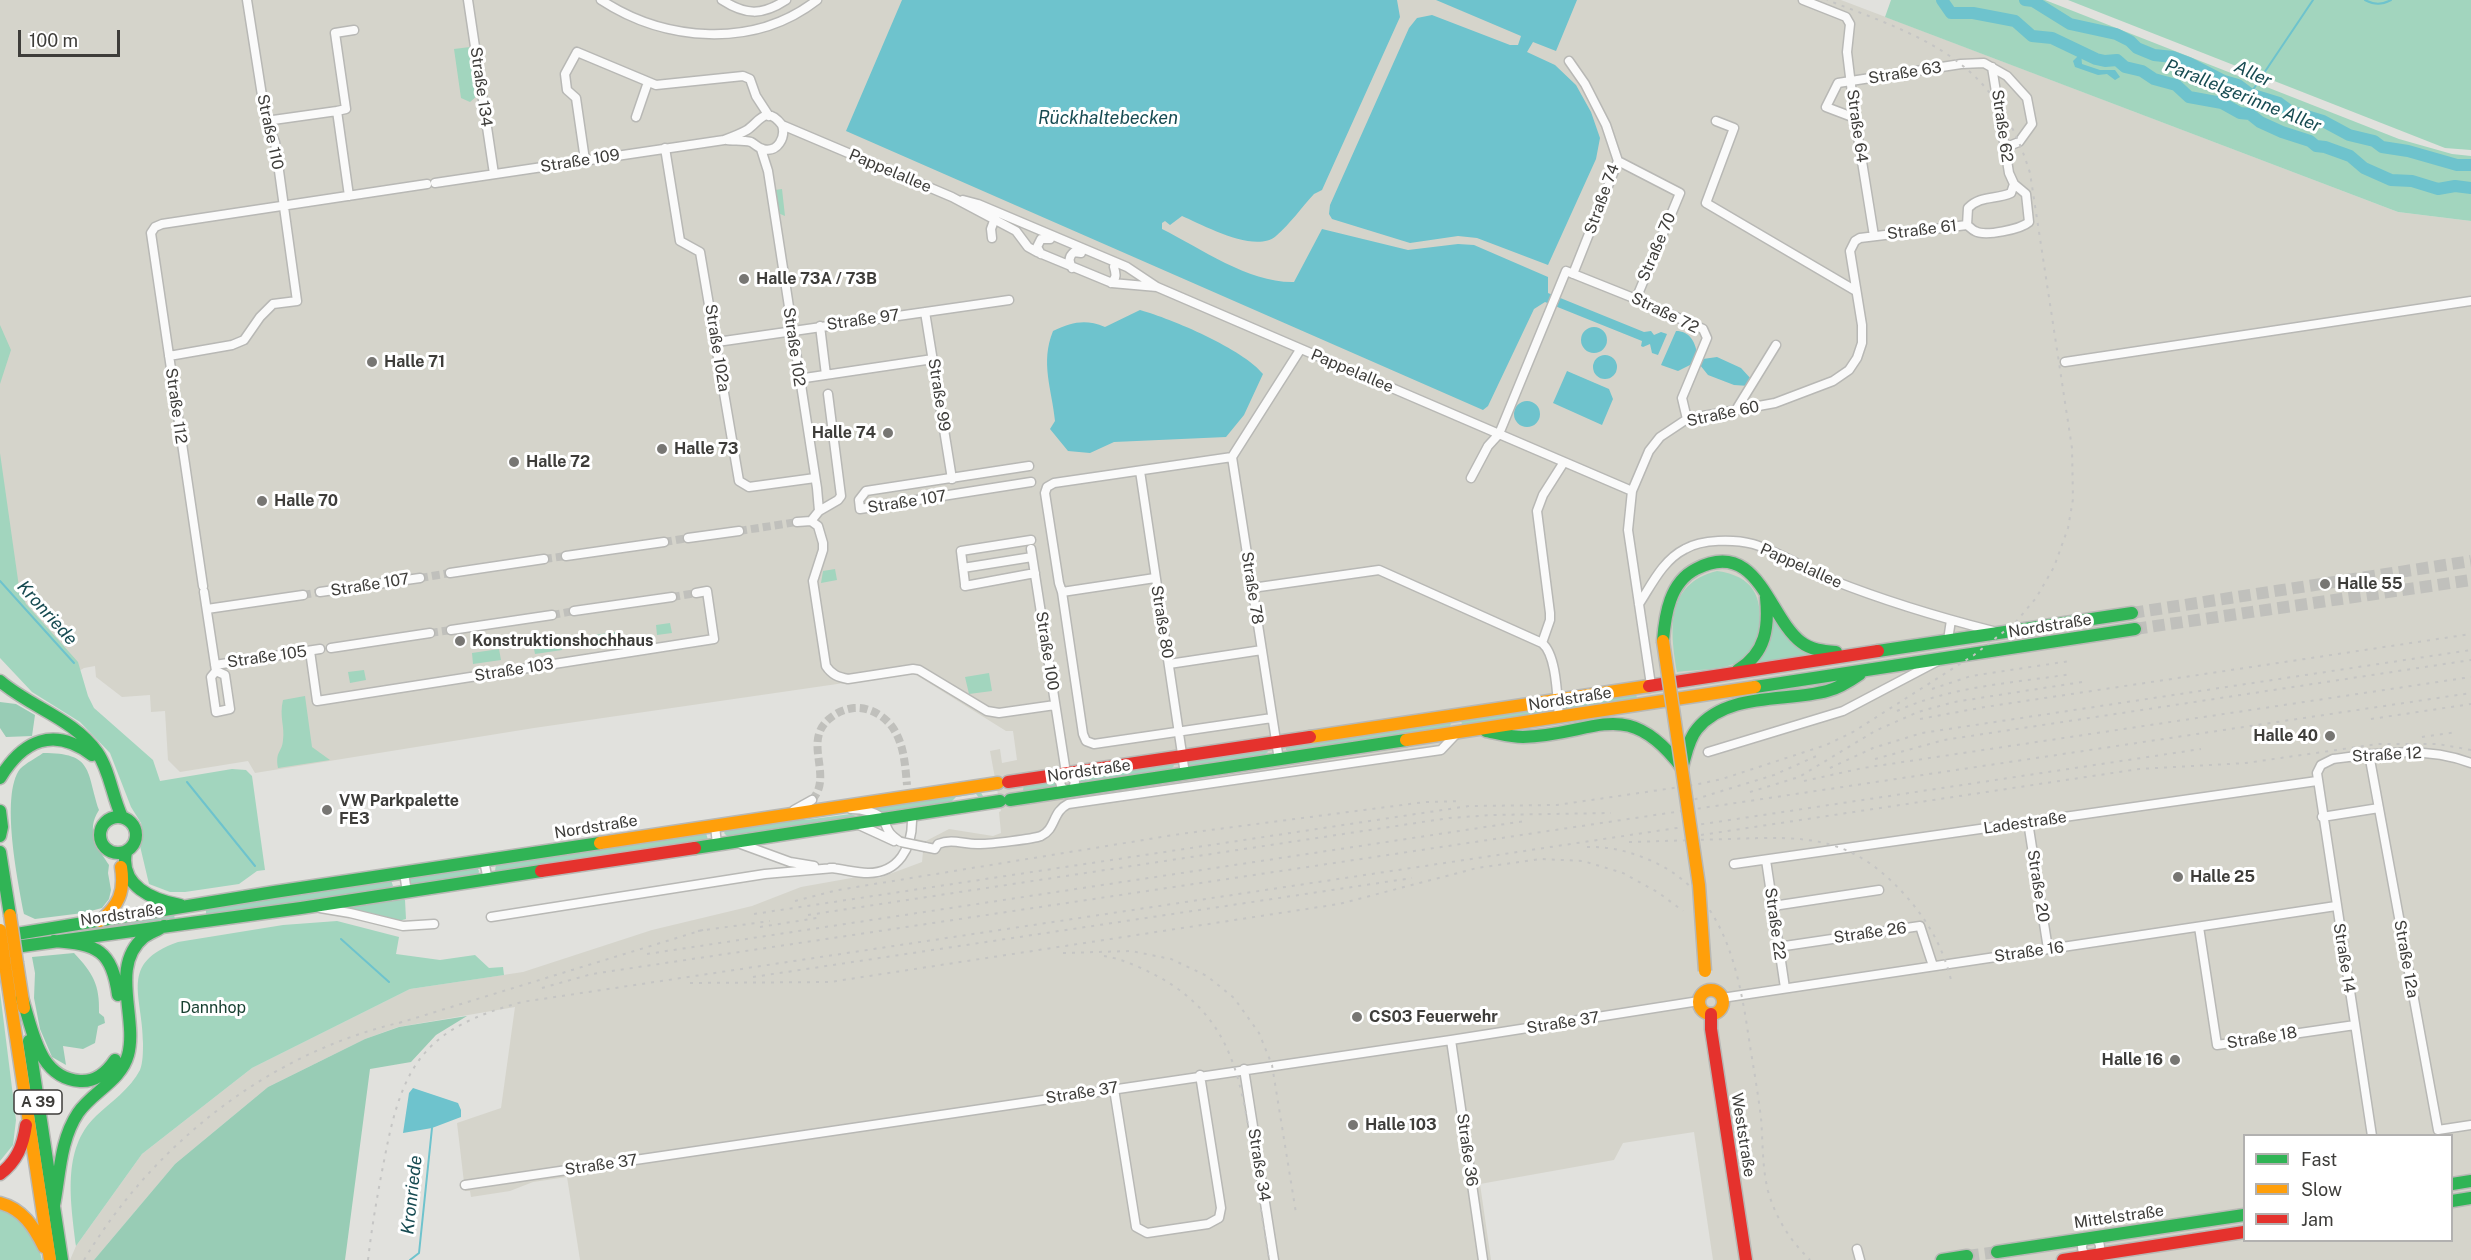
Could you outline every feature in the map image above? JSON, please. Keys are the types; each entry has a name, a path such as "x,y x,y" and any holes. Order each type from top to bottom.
{"main road":[{"path":"1707,991 1699,885 1663,641 1666,611 1674,589 1690,571 1701,566 1724,563 1737,566 1756,579 1790,633 1804,645 1830,652 1878,651"},
{"path":"1730,674 1752,662 1762,648 1767,627 1766,593"},
{"name":"Nordstraße","path":"0,937 778,816 2128,614 2130,630 488,880 54,941"},
{"path":"1682,768 1691,740 1698,729 1713,716 1735,706 1829,691 1864,671"},
{"path":"0,681 23,700 75,729 88,741 105,765 117,817"},
{"path":"1476,729 1520,737 1625,724 1657,736 1682,768"},
{"path":"0,778 10,759 20,749 50,738 86,749 101,766 117,817 133,824 136,832 134,845 121,853 119,859 124,891 121,902 99,922"},
{"path":"1002,783 1005,800"},
{"path":"0,811 2,827 0,836"},
{"path":"117,817 103,824 99,837 104,848 121,853"},
{"name":"A 39","path":"0,852 10,915 11,964 27,1104 50,1260"},
{"path":"121,853 133,884 140,892 160,901 190,906"},
{"path":"54,1205 58,1190 61,1152 68,1130 89,1099 117,1074 129,1055 129,1019 125,979 131,954 142,938 164,926"},
{"name":"A 39","path":"0,930 22,998 62,1260"},
{"path":"0,949 54,941 88,944 100,949 113,964 117,981 120,1031 118,1055 112,1065 106,1072 88,1081 75,1081 55,1073 46,1065 38,1049 22,998"},
{"path":"1707,991 1717,992 1722,998 1720,1009 1711,1014 1701,1009 1699,1001 1707,991"},
{"name":"Weststraße","path":"1711,1014 1711,1029 1746,1260"},
{"path":"0,1174 9,1168 19,1155 26,1127 27,1104"},
{"path":"2453,1184 2471,1181"},
{"path":"2453,1201 2471,1198"},
{"path":"0,1203 18,1210 29,1220 38,1233 50,1260"},
{"name":"Mittelstraße","path":"1998,1252 2243,1215"},
{"name":"Mittelstraße","path":"2063,1260 2094,1258 2243,1232"},
{"path":"1942,1260 1967,1256"}],"street":[{"name":"Straße 110","path":"169,356 232,345 244,340 260,317 273,304 297,301 275,142 266,121 248,0"},
{"name":"Straße 134","path":"468,0 494,174"},
{"path":"601,0 634,18 661,27 688,34 712,35 760,28 786,19 817,0"},
{"path":"722,0 735,8 752,13 776,6 786,0"},
{"name":"Straße 64","path":"1803,0 1846,17 1850,28 1846,52 1874,236"},
{"path":"266,121 346,109 335,33 354,30"},
{"path":"585,160 576,98 567,90 565,74 577,52 656,85 743,76 750,79 756,96 769,116 782,125 783,138"},
{"name":"Straße 74","path":"1499,434 1566,271 1573,274 1618,161 1606,125 1585,84 1569,61"},
{"name":"Straße 63","path":"1855,118 1826,107 1838,83 1961,64 1984,63 1992,67"},
{"path":"1992,67 2007,76 2027,98 2032,124 2019,142 2004,148"},
{"name":"Straße 62","path":"1992,67 2008,172 2014,184"},
{"path":"636,117 648,82"},
{"path":"753,143 750,135 754,123 756,96"},
{"path":"337,111 349,196"},
{"path":"724,140 769,116"},
{"path":"1716,121 1734,128 1706,203 1856,291"},
{"name":"Pappelallee","path":"782,125 952,197 1016,231 1028,248 1072,268 1111,283 1157,287"},
{"path":"724,140 753,143 761,149 774,148 783,138 809,136"},
{"name":"Straße 109","path":"155,227 724,140"},
{"name":"Straße 102a","path":"665,148 680,241 700,252 739,481 749,487 815,478"},
{"name":"Straße 102","path":"768,171 774,148"},
{"name":"Straße 102","path":"761,149 768,171 819,510 838,500 840,493 828,394"},
{"name":"Straße 70","path":"1618,161 1680,194 1636,299"},
{"path":"1967,225 1968,208 1976,200 2001,197 2011,193 2014,184"},
{"name":"Straße 61","path":"1874,236 1967,225 1976,232 1984,233 2022,228 2029,222 2026,194 2014,184"},
{"name":"Pappelallee","path":"952,197 978,204 1067,241 1127,267 1157,287 1632,491"},
{"path":"992,238 991,229 995,218 1000,217 1142,278"},
{"name":"Straße 112","path":"155,227 151,233 151,239 216,668"},
{"name":"Straße 60","path":"1650,685 1628,530 1632,491 1649,451 1660,437 1687,419 1775,403 1833,381 1849,370 1857,358 1862,343 1862,325 1850,258 1851,245 1860,238 1874,236"},
{"path":"1041,254 1037,247 1041,239 1050,239"},
{"path":"1072,268 1069,261 1070,255 1074,252 1081,253"},
{"path":"1111,283 1115,280 1114,267"},
{"name":"Straße 72","path":"1573,274 1703,329 1707,338 1682,398 1687,419"},
{"name":"Straße 97","path":"717,342 1009,300"},
{"path":"2065,362 2471,301"},
{"name":"Straße 99","path":"925,312 952,479"},
{"path":"819,326 826,375"},
{"path":"1736,410 1776,345"},
{"path":"1272,718 1094,744 1086,741 1081,723 1046,493 1047,487 1054,483 1232,457 1300,350"},
{"path":"798,380 933,358"},
{"path":"1471,478 1488,446 1499,434"},
{"name":"Straße 78","path":"1232,457 1279,760"},
{"path":"1542,643 1550,620 1550,613 1537,512 1543,495 1564,462"},
{"name":"Straße 107","path":"1029,466 866,491 859,500 860,509 1031,482"},
{"name":"Straße 80","path":"1140,471 1185,774"},
{"path":"811,521 819,510"},
{"path":"797,522 811,521 818,526 823,550 813,576 826,666 830,673 848,679 913,669 987,711 999,713 1055,705"},
{"path":"691,538 739,531"},
{"path":"566,556 664,542"},
{"name":"Pappelallee","path":"1639,605 1662,567 1673,557 1686,548 1703,543 1728,542 1753,544 1869,594 1998,632"},
{"path":"963,568 1031,548"},
{"path":"1031,548 961,551 963,568 966,585 1035,573"},
{"name":"Straße 100","path":"1031,548 1066,773 1060,785 1062,789 1069,791"},
{"path":"450,573 544,559"},
{"path":"1252,588 1379,570 1546,646 1552,660 1559,717"},
{"name":"Straße 107","path":"320,592 420,578"},
{"path":"1062,592 1155,578"},
{"name":"Straße 103","path":"310,651 316,701 714,639 702,592"},
{"path":"207,609 303,595"},
{"path":"574,611 672,597"},
{"path":"451,630 552,615"},
{"path":"1948,640 1951,620"},
{"name":"Straße 105","path":"331,648 430,633"},
{"name":"Straße 105","path":"216,668 320,649"},
{"path":"1169,663 1262,650"},
{"path":"1708,752 1843,711 1941,659"},
{"path":"1650,685 1661,701"},
{"path":"1645,704 1650,685"},
{"path":"856,824 882,837 934,849 938,844 954,840 980,844 1041,836 1050,828 1059,808 1068,804 1441,750 1458,732"},
{"name":"Straße 12","path":"2317,782 2317,773 2321,765 2333,759 2369,754 2412,750 2451,756 2471,763"},
{"name":"Straße 12a","path":"2369,754 2438,1130 2471,1125"},
{"name":"Straße 14","path":"2317,782 2372,1134"},
{"name":"Ladestraße","path":"1734,864 2317,782"},
{"path":"1002,783 1005,800"},
{"path":"778,816 802,807 812,800"},
{"path":"836,808 861,809 884,820 888,833 900,842"},
{"path":"2322,818 2379,808"},
{"path":"735,842 790,862 867,873 890,867 908,850 912,836 912,820"},
{"name":"Straße 20","path":"2028,822 2048,949"},
{"path":"715,826 717,844"},
{"name":"Straße 22","path":"1766,860 1785,988"},
{"path":"484,861 488,880"},
{"path":"491,916 765,874 834,868"},
{"path":"404,873 407,892"},
{"path":"1773,906 1879,890"},
{"name":"Straße 16","path":"1722,998 2336,906"},
{"name":"Nordstraße","path":"301,908 350,913 403,926 434,924"},
{"name":"Straße 26","path":"1778,947 1920,926 1933,966"},
{"name":"Straße 18","path":"2199,927 2217,1045 2355,1025"},
{"name":"Straße 37","path":"465,1185 1450,1040 1699,1001"},
{"name":"Straße 36","path":"1450,1040 1483,1260"},
{"name":"Straße 34","path":"1244,1069 1274,1260"},
{"path":"1114,1089 1136,1227 1147,1233 1208,1224 1219,1218 1221,1208 1200,1076"},
{"path":"2168,1226 2170,1244"},
{"path":"2089,1238 2096,1239 2100,1245 2094,1258"},
{"path":"1857,1249 1860,1260"}],"shaded area":[{"path":"0,0 1841,0 2398,212 2471,221 2471,1260 1713,1260 1694,1132 1623,1143 1614,1160 1480,1184 1491,1260 580,1260 567,1177 533,1182 510,1191 471,1197 470,1191 465,1191 457,1123 501,1108 515,1007 398,1027 365,1039 268,1087 175,1164 94,1260 70,1260 76,1246 142,1154 252,1068 410,989 523,972 652,930 752,906 801,887 857,877 879,878 922,862 923,852 898,846 901,836 926,841 949,829 993,836 1001,833 999,812 1001,811 990,751 1000,749 1002,763 1017,760 1013,731 1006,731 913,673 534,728 255,773 248,761 180,772 168,760 165,711 151,712 150,695 122,697 96,677 95,666 84,668 43,693 0,649"}],"green space":[{"path":"1891,0 2045,0 2399,139 2452,154 2471,156 2471,221 2398,212 1885,17"},
{"path":"2068,0 2471,0 2471,150 2445,148"},
{"path":"470,47 477,96 470,102 461,98 454,49"},
{"path":"782,189 785,216 778,213 775,190"},
{"path":"0,325 11,350 0,384"},
{"path":"0,453 19,587 26,604 78,662 94,708 153,760 160,781 232,769 246,770 252,776 265,870 257,871 239,884 185,892 170,892 149,884 140,846 143,834 141,823 131,807 110,753 80,722 32,692 0,658"},
{"path":"835,569 837,580 821,583 823,571"},
{"path":"1717,571 1739,578 1753,590 1757,598 1760,618 1759,634 1755,646 1745,658 1730,665 1677,672 1673,625 1680,598 1688,586 1700,577"},
{"path":"1771,612 1792,643 1815,657 1757,664 1766,650"},
{"path":"670,623 672,633 657,635 656,625"},
{"path":"622,631 624,641 596,645 594,635"},
{"path":"561,640 562,650 535,654 533,644"},
{"path":"499,649 501,660 473,664 472,653"},
{"path":"364,670 366,680 350,683 348,672"},
{"path":"989,673 992,691 969,694 965,677"},
{"path":"1636,691 1637,700 1564,711 1563,702"},
{"path":"305,696 312,747 330,760 278,768 277,758 283,735 283,700"},
{"path":"0,702 16,704 35,715 32,736 6,737 0,728"},
{"path":"1541,705 1543,714 1462,725 1461,719"},
{"path":"1449,721 1451,724 1448,729 1292,753 1286,750 1286,746"},
{"path":"1266,749 1268,752 1265,754 1198,768 1189,767 1188,764 1191,759"},
{"path":"43,753 71,756 80,761 89,775 99,810 93,825 93,832 97,846 109,865 111,890 109,899 102,908 83,913 35,919 24,914 12,839 11,798 14,781 20,769"},
{"path":"1172,763 1174,766 1171,769 1092,783 1081,784 1078,779 1078,777"},
{"path":"1055,780 1056,788 1026,793 1023,790 1024,785"},
{"path":"980,791 983,796 982,801 976,794 956,797 947,806 886,815 873,808"},
{"path":"851,814 856,816 856,819 729,838 724,833 726,830 781,820 805,820"},
{"path":"706,833 708,840 705,842 498,873 495,871 496,864"},
{"path":"477,867 478,876 410,884 410,877"},
{"path":"391,880 393,886 387,890 206,916 206,909"},
{"path":"402,898 405,900 406,919 395,922 344,906"},
{"path":"174,915 175,919 24,942 23,939"},
{"name":"Dannhop","path":"337,921 399,937 396,954 440,960 475,955 489,968 503,967 504,975 410,989 252,1068 142,1154 76,1246 71,1195 73,1160 77,1144 85,1129 126,1089 140,1070 143,1043 138,982 147,960 159,950 178,942 283,925"},
{"path":"74,953 94,980 97,987 99,1013 104,1017 105,1023 98,1026 95,1043 83,1049 63,1046 66,1065 52,1057 40,1029 34,998 35,973 32,957"},
{"path":"0,992 16,1120 13,1145 0,1161"},
{"path":"467,1016 436,1035 411,1062 370,1069 345,1260 94,1260 175,1164 268,1087 365,1039 399,1027"},
{"path":"0,1207 14,1216 27,1229 42,1260 0,1260"}],"water":[{"name":"Rückhaltebecken","path":"902,0 1397,0 1400,17 1322,190 1314,194 1276,236 1267,241 1243,240 1215,231 1182,216 1170,225 1165,221 1162,223 1162,229 1243,271 1277,281 1294,282 1322,229 1408,250 1458,244 1474,245 1548,277 1548,293 1644,332 1651,331 1654,335 1661,332 1667,334 1658,355 1652,353 1650,344 1643,347 1641,346 1642,341 1545,302 1534,309 1488,406 1483,410 846,131"},
{"path":"1436,0 1577,0 1556,51 1533,42 1527,52 1555,65 1576,85 1591,112 1600,138 1596,159 1548,265 1477,238 1458,236 1410,243 1332,219 1329,214 1330,205 1409,28 1417,18 1432,15 1510,45 1518,45 1521,36"},
{"path":"2081,53 2082,64 2100,70 2115,70 2120,77 2115,80 2107,74 2098,75 2075,67 2073,61"},
{"path":"1140,310 1170,320 1224,345 1253,364 1263,374 1244,415 1226,437 1114,442 1090,453 1068,451 1050,429 1055,421 1047,354 1053,331 1079,323 1091,323 1105,327"},
{"path":"1594,327 1603,331 1607,340 1603,349 1594,353 1585,349 1581,340 1585,331"},
{"path":"1676,331 1681,331 1691,337 1697,353 1692,364 1678,371 1661,365"},
{"path":"1605,355 1613,359 1617,367 1613,375 1605,379 1597,375 1593,367 1597,359"},
{"path":"1717,357 1741,368 1752,380 1749,386 1734,385 1708,375 1700,365 1703,359"},
{"path":"1567,371 1609,389 1613,399 1602,425 1553,403"},
{"path":"1527,401 1536,405 1540,414 1536,423 1527,427 1518,423 1514,414 1518,405"},
{"path":"413,1088 458,1103 461,1117 432,1128 403,1133 409,1093"}],"waterway":[{"name":"Parallelgerinne Aller","path":"1942,0 1951,13 1973,13 2015,21 2032,36 2052,38 2096,59 2117,60 2125,67 2142,71 2154,79 2176,85 2189,97 2222,103 2240,113 2250,114 2260,122 2282,132 2310,141 2316,146 2350,156 2364,168 2391,180 2412,181 2438,189 2455,186 2471,188"},
{"name":"Aller","path":"2025,0 2033,1 2070,24 2116,34 2130,41 2137,48 2154,55 2173,57 2189,63 2224,81 2238,85 2250,94 2279,103 2290,111 2323,121 2349,135 2374,141 2382,147 2408,151 2457,165 2471,165"},
{"path":"2262,76 2313,0"},
{"path":"2365,0 2378,4 2391,0"},
{"path":"2250,94 2259,81"},
{"name":"Kronriede","path":"0,581 74,663"},
{"name":"Kronriede","path":"187,782 255,866"},
{"name":"Kronriede","path":"341,939 389,982"},
{"name":"Kronriede","path":"410,1260 419,1253 432,1128"}],"tunnel":[{"path":"739,531 797,522"},
{"path":"664,542 688,538"},
{"path":"544,559 566,556"},
{"path":"2132,613 2471,561"},
{"path":"420,578 450,573"},
{"path":"2135,629 2471,580"},
{"path":"303,595 320,592"},
{"path":"672,597 696,593"},
{"path":"552,615 574,611"},
{"path":"430,633 451,630"},
{"path":"812,800 818,791 820,780 818,738 821,728 834,715 850,709 869,710 883,717 890,724 901,745 907,785"},
{"path":"1967,1256 1997,1252"}],"railway":[{"path":"754,914 1469,806 1557,805 1722,779 1826,745 1853,732 1974,655 2015,623 2036,598 2054,567 2068,528 2073,499 2072,448 2030,173 2015,135 1998,104 1977,79 1954,59 1927,42 1897,28 1827,0"},
{"path":"1920,719 1985,707 2471,634"},
{"path":"1830,768 1873,748 1922,733 2471,650"},
{"path":"1875,759 1944,740 2471,660"},
{"path":"1932,689 1971,676 2070,661"},
{"path":"1897,711 1961,691 2072,674"},
{"path":"1804,781 1863,768 2471,677"},
{"path":"1750,792 1799,777 1875,731 1918,712 1954,702 2082,682"},
{"path":"542,988 592,974 2471,693"},
{"path":"2371,719 2471,704"},
{"path":"2422,737 2457,732"},
{"path":"1701,835 2139,769 2246,763 2378,744 2438,744 2471,750"},
{"path":"368,1260 392,1123 411,1072 425,1053 442,1037 463,1024 490,1012 522,1002 2201,749"},
{"path":"1686,802 1774,775 1821,754"},
{"path":"795,901 838,890 1180,834 1425,802 1462,801"},
{"path":"808,915 1449,818 1611,813"},
{"path":"647,954 1525,821"},
{"path":"1629,842 1782,838 1826,843 1846,850 1885,875 1914,905 1940,948 1952,984"},
{"path":"1587,847 1626,852 1662,866 1684,881 1702,900 1716,921 1727,944 1741,994 1760,1109 1768,1191 1784,1228 1810,1260"},
{"path":"690,983 830,982 1339,904 1477,868 1541,859 1583,861 1623,873 1659,893 1683,911"},
{"path":"753,977 1412,878"},
{"path":"760,927 817,918"},
{"path":"698,931 770,921"},
{"path":"399,1023 706,929"},
{"path":"1063,953 1131,951 1171,959 1207,976 1234,998 1259,1033 1272,1065 1296,1213"},
{"path":"1104,956 1146,970 1184,993 1203,1012 1218,1032 1229,1054 1244,1102 1269,1260"},
{"path":"84,1260 112,1217 145,1177 181,1141 221,1108 264,1079 309,1054 357,1035 407,1021"}],"traffic: fast":[{"path":"1663,641 1667,610 1680,582 1696,569 1717,562 1734,563 1748,571 1801,642 1822,651 1836,652"},
{"path":"1738,670 1755,656 1764,638 1767,619 1766,597"},
{"path":"1878,651 2132,613"},
{"path":"1755,687 2135,629"},
{"path":"1682,768 1694,733 1710,717 1724,709 1758,700 1827,691 1860,674"},
{"path":"0,681 64,722 97,752 105,767 122,817"},
{"path":"1486,731 1523,737 1548,735 1591,726 1626,725 1644,732 1662,745 1682,768"},
{"path":"1010,800 1406,740"},
{"path":"0,778 19,754 40,741 65,741 92,755"},
{"path":"695,848 1000,801"},
{"path":"0,811 2,827 0,836"},
{"path":"118,817 131,822 136,835 131,848 118,853 105,848 100,835 105,822 118,817"},
{"path":"4,936 274,892 600,843"},
{"path":"0,852 10,915"},
{"path":"126,852 125,864 128,874 140,889 149,895 180,905"},
{"path":"8,948 301,908 541,871"},
{"path":"54,1205 64,1146 72,1123 84,1106 119,1072 128,1055 130,1040 126,977 128,962 134,949 144,937 164,926"},
{"path":"54,941 81,944 100,952 112,968 118,995"},
{"path":"22,998 39,1050 55,1071 66,1078 80,1081 91,1080 100,1075 115,1060"},
{"path":"29,1041 62,1260"},
{"path":"2453,1184 2471,1181"},
{"path":"2453,1201 2471,1198"},
{"path":"1997,1252 2243,1215"},
{"path":"1942,1260 1967,1256"}],"traffic: slow":[{"path":"1663,641 1699,885 1705,971"},
{"path":"1310,737 1649,686"},
{"path":"1406,740 1755,687"},
{"path":"600,843 998,783"},
{"path":"100,921 112,909 119,897 122,884 121,867"},
{"path":"10,915 17,963"},
{"path":"0,930 5,965"},
{"path":"17,963 24,1008"},
{"path":"5,965 50,1260"},
{"path":"1711,990 1719,994 1723,1002 1719,1010 1711,1014 1703,1010 1699,1002 1703,994 1711,990"},
{"path":"0,1203 21,1214 44,1247"}],"traffic: jam":[{"path":"1649,686 1878,651"},
{"path":"1008,782 1310,737"},
{"path":"541,871 695,848"},
{"path":"1711,1014 1711,1029 1746,1260"},
{"path":"0,1174 11,1164 18,1152 26,1125"},
{"path":"2063,1260 2243,1232"}],"place":[{"name":"Halle 73A / 73B","path":"744,279"},
{"name":"Halle 71","path":"372,362"},
{"name":"Halle 74","path":"888,433"},
{"name":"Halle 73","path":"662,449"},
{"name":"Halle 72","path":"514,462"},
{"name":"Halle 70","path":"262,501"},
{"name":"Halle 55","path":"2325,584"},
{"name":"Konstruktionshochhaus","path":"460,641"},
{"name":"Halle 40","path":"2330,736"},
{"name":"VW Parkpalette FE3","path":"327,810"},
{"name":"Halle 25","path":"2178,877"},
{"name":"CS03 Feuerwehr","path":"1357,1017"},
{"name":"Halle 16","path":"2175,1060"},
{"name":"Halle 103","path":"1353,1125"}]}
